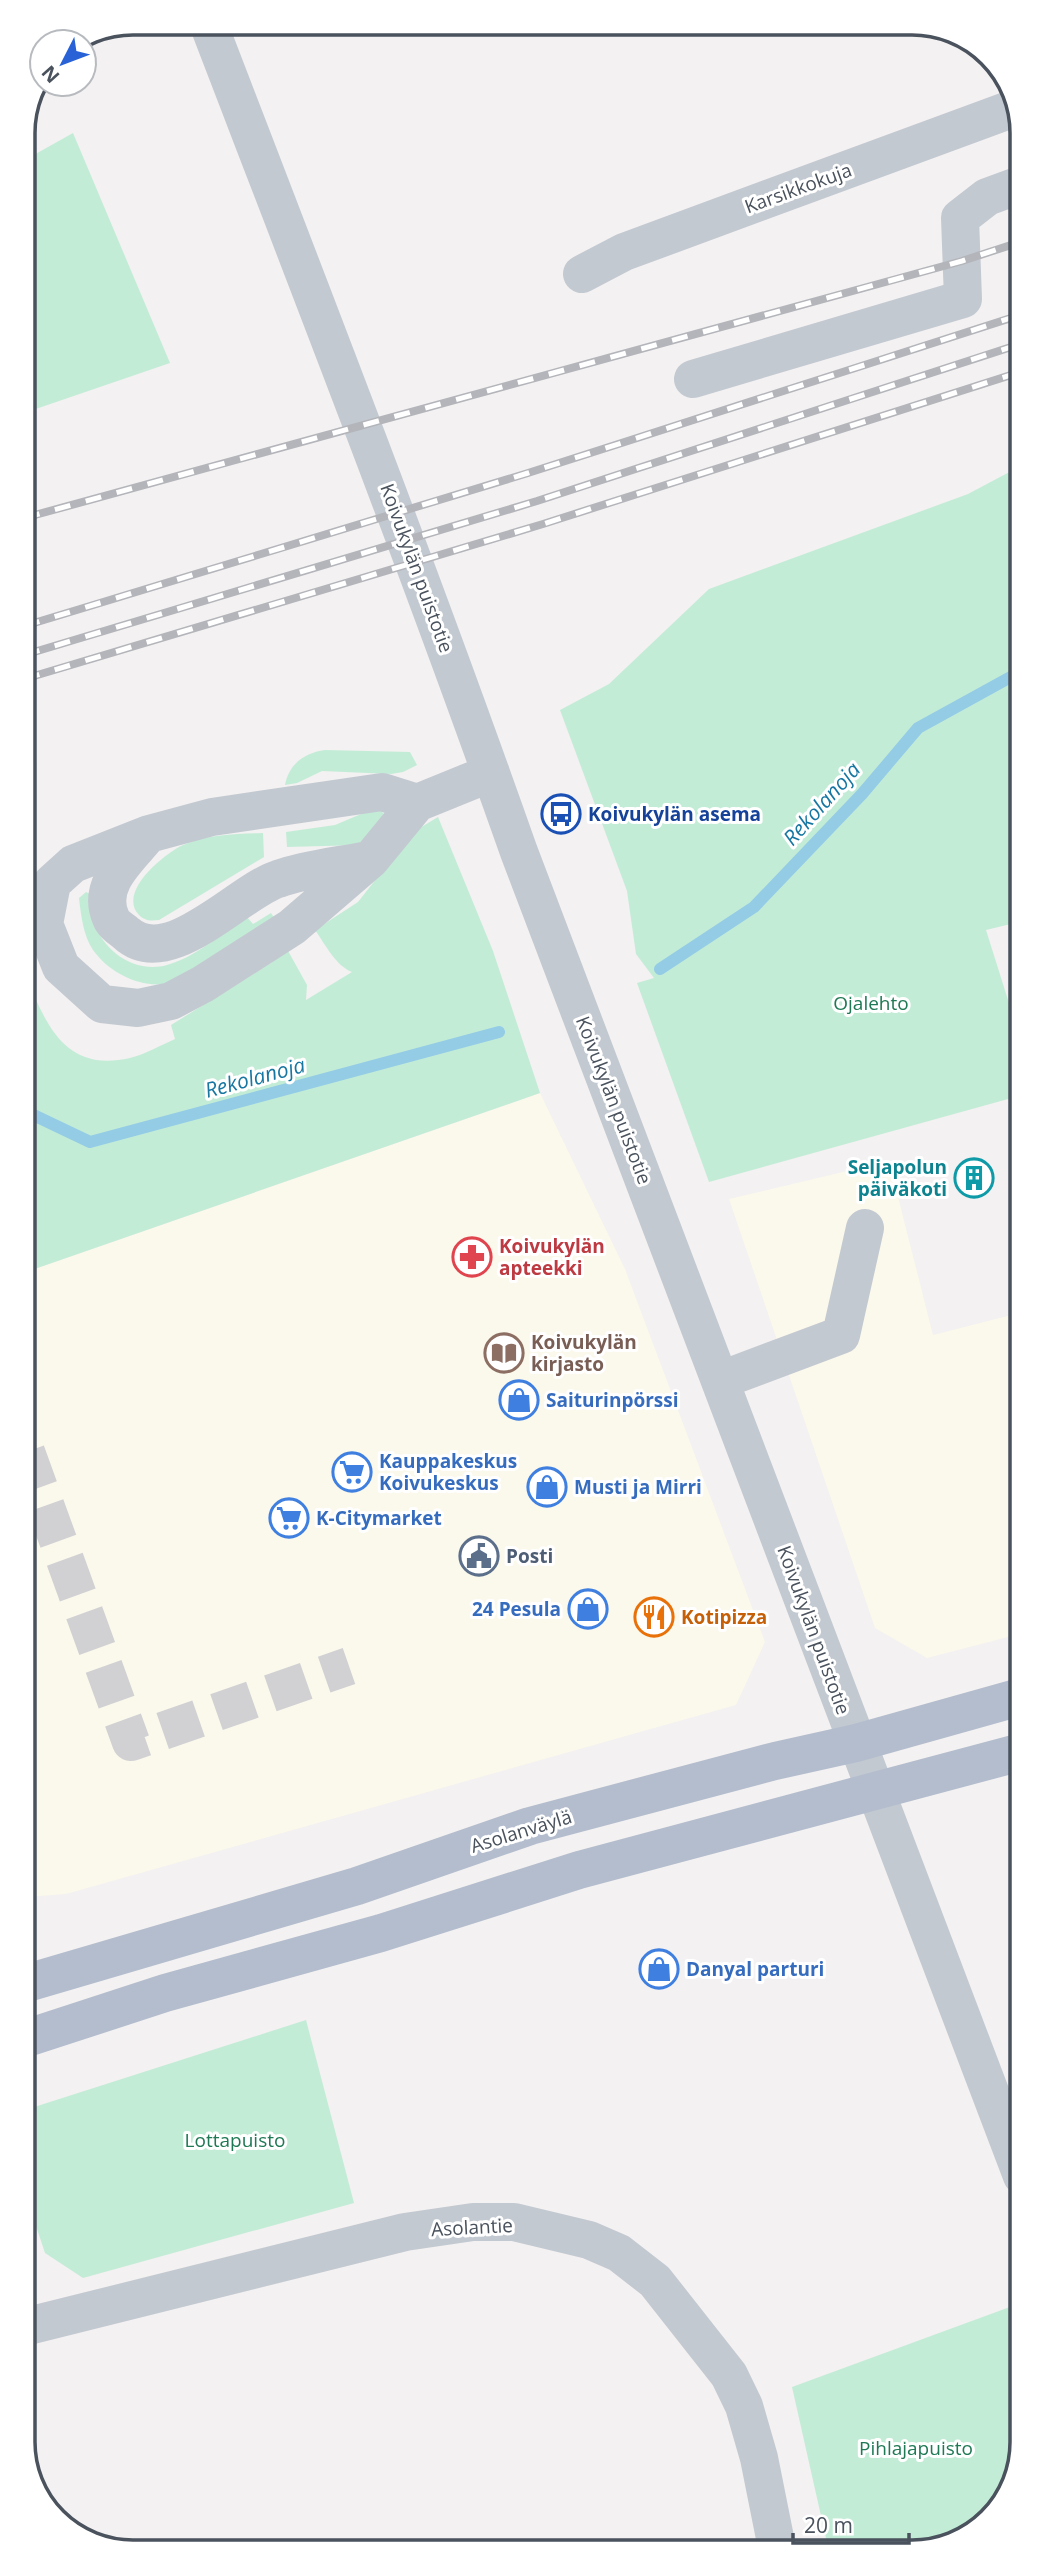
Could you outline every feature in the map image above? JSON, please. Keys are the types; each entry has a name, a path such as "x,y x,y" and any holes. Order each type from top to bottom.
{"main road":[{"name":"Asolanväylä","path":"35,1981 358,1886 530,1826 775,1761 856,1743 1010,1700"},
{"path":"35,2035 165,1993 382,1933 554,1877 1010,1755"}],"street":[{"name":"Koivukylän puistotie","path":"213,35 384,479 589,1038 1010,2145"},
{"name":"Karsikkokuja","path":"582,274 624,252 1007,111"},
{"path":"693,379 963,299 960,218 987,197 1010,189"},
{"path":"417,803 382,792 212,817 149,834 73,864 52,883 44,924 61,967 102,1004 138,1008 171,1001 203,984 292,927 371,859 417,803 491,773"},
{"path":"149,834 114,877 106,894 111,920 131,937 152,943 179,939 276,879 371,859"},
{"path":"721,1380 841,1335 865,1228"},
{"name":"Asolantie","path":"35,2324 414,2230 473,2222 514,2222 589,2240 620,2253 655,2281 729,2375 744,2406 759,2458 775,2540"}],"shaded area":[{"name":"Kauppakeskus Koivukeskus","path":"540,1093 625,1269 765,1642 736,1705 66,1894 35,1896 35,1269"},
{"path":"868,1166 891,1169 933,1335 1010,1315 1010,1637 927,1658 875,1628 729,1199"}],"green space":[{"path":"73,133 170,363 35,409 35,154"},
{"name":"Ojalehto","path":"1010,472 1010,924 986,930 1010,1006 1010,1098 709,1182 637,983 654,978 636,954 627,891 560,710 609,684 709,589 968,494"},
{"path":"325,750 410,752 417,765 391,774 322,771 297,783 285,785 294,765 310,754"},
{"path":"373,809 384,814 362,845 287,847 286,832 335,825"},
{"path":"438,817 493,951 540,1093 35,1269 35,996 50,1027 73,1051 89,1058 107,1061 130,1058 175,1039 171,1025 271,963 287,949 307,985 306,1000 352,972 336,960 315,930 358,902 413,832"},
{"path":"263,833 264,857 159,920 148,920 139,915 134,906 138,885 165,856 193,841 232,834"},
{"path":"86,892 90,894 98,933 122,958 143,966 155,967 178,961 247,917 253,924 271,913 277,922 181,979 152,984 118,973 93,950 85,931 79,898"},
{"name":"Lottapuisto","path":"306,2020 354,2203 83,2278 45,2253 35,2223 35,2107"},
{"name":"Pihlajapuisto","path":"1010,2307 1010,2442 1005,2474 990,2502 972,2520 944,2535 912,2540 826,2540 792,2387"}],"waterway":[{"name":"Rekolanoja","path":"660,969 754,907 862,794 918,728 1010,677"},
{"name":"Rekolanoja","path":"35,1116 90,1142 499,1032"}],"tunnel":[{"path":"35,1477 131,1742 349,1666"}],"railway":[{"path":"35,515 962,261 1010,245"},
{"path":"35,623 528,473 1010,318"},
{"path":"35,652 537,501 1010,347"},
{"path":"35,676 543,524 1010,375"}],"place":[{"name":"Koivukylän asema","path":"561,814"},
{"name":"Seljapolun päiväkoti","path":"974,1178"},
{"name":"Koivukylän apteekki","path":"472,1257"},
{"name":"Koivukylän kirjasto","path":"504,1353"},
{"name":"Saiturinpörssi","path":"519,1400"},
{"name":"Kauppakeskus Koivukeskus","path":"352,1472"},
{"name":"Musti ja Mirri","path":"547,1487"},
{"name":"K-Citymarket","path":"289,1518"},
{"name":"Posti","path":"479,1556"},
{"name":"24 Pesula","path":"588,1609"},
{"name":"Kotipizza","path":"654,1617"},
{"name":"Danyal parturi","path":"659,1969"}]}
